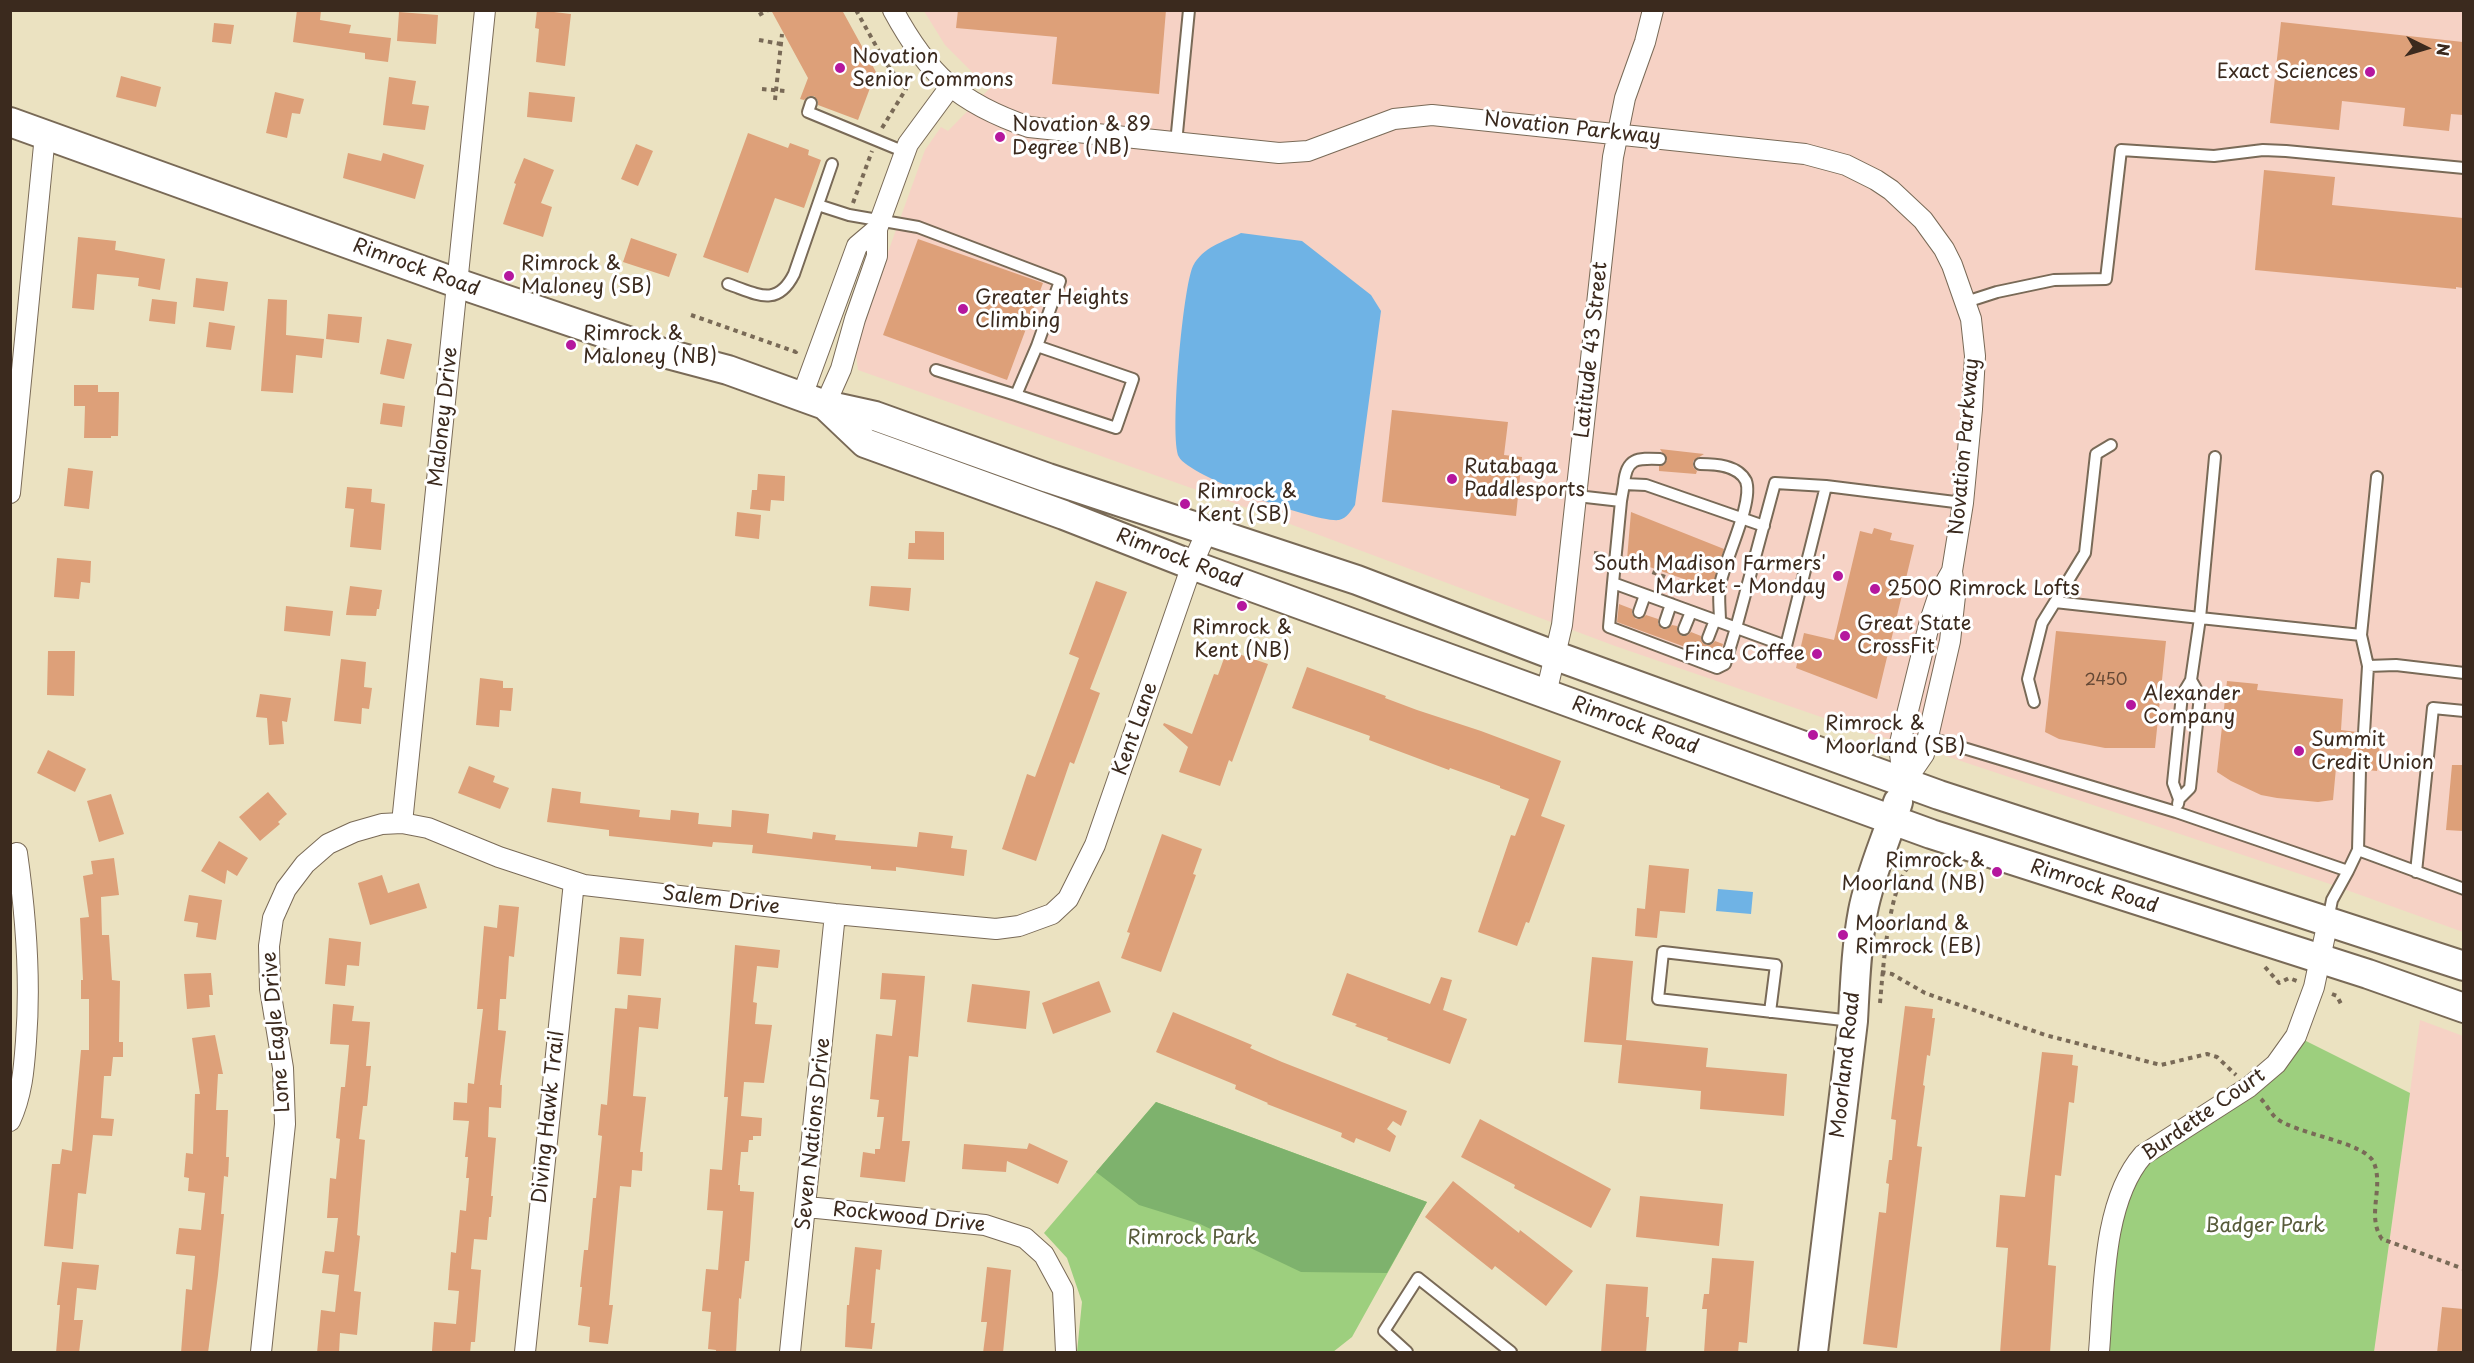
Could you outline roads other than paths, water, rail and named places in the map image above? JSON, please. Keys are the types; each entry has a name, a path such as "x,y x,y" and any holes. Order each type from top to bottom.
{"main road":[{"name":"Rimrock Road","path":"10,122 457,284 660,352 728,370 814,401 874,416 1357,580 1905,783 2463,966"},
{"name":"Rimrock Road","path":"814,401 866,443 1064,514 1192,565 1893,819 1988,852 2320,958 2463,1008"},
{"name":"Moorland Road","path":"1813,1353 1853,1021 1856,967 1863,910 1876,863 1905,783"}],"street":[{"name":"Maloney Drive","path":"402,823 485,10"},
{"name":"Novation Parkway","path":"893,10 910,42 930,68 950,87 971,102 998,116 1029,127 1279,153 1308,151 1394,119 1432,114 1788,151 1846,165 1891,190 1923,220 1944,249 1971,319 1975,356 1963,503 1952,571 1956,596 1950,641 1924,754 1905,783"},
{"name":"Latitude 43 Street","path":"1546,694 1557,656 1562,625 1617,134 1625,98 1645,42 1653,10"},
{"path":"814,401 842,369 855,319 877,256 879,225 905,152 926,117 950,87"},
{"path":"10,493 45,135"},
{"path":"814,401 857,246 879,225"},
{"name":"Kent Lane","path":"1047,916 1068,898 1095,845 1192,565 1208,531"},
{"name":"Novation Parkway","path":"1905,783 1899,747 1930,621 1939,594 1952,571"},
{"name":"Salem Drive","path":"402,823 428,828 584,885 836,914 996,929 1019,926 1047,916"},
{"name":"Lone Eagle Drive","path":"261,1353 285,1124 283,1068 269,978 269,946 273,918 285,889 305,864 328,844 354,832 382,824 402,823"},
{"path":"10,1121 20,1101 28,1005 25,910 17,853"},
{"name":"Diving Hawk Trail","path":"525,1353 574,882"},
{"name":"Seven Nations Drive","path":"790,1353 836,914"},
{"name":"Burdette Court","path":"2099,1353 2112,1220 2120,1193 2131,1169 2143,1155 2249,1087 2277,1064 2296,1036 2314,987 2328,921"},
{"name":"Rockwood Drive","path":"807,1207 985,1225 1025,1238 1044,1255 1063,1290 1066,1353"}],"lane":[{"path":"1176,143 1189,10"},
{"path":"811,103 808,112 905,152"},
{"path":"1966,302 1997,292 2054,280 2106,279 2121,150 2214,156 2263,150 2286,151 2463,168"},
{"path":"728,285 759,295 776,295 787,288 794,274 832,164"},
{"path":"818,205 879,225 918,227 1060,280 1037,346 1016,395"},
{"path":"936,370 1116,428 1133,379 1037,346"},
{"path":"2034,702 2028,679 2042,623 2085,553 2096,454 2111,445"},
{"path":"2179,799 2173,783 2182,695 2191,680 2200,618 2216,457"},
{"path":"1660,459 1637,459 1630,464 1625,473 1608,627 1700,659 1717,668 1725,664 1775,483 1826,486 1963,503"},
{"path":"1700,464 1726,466 1745,480 1747,489 1742,518 1720,586 1717,621 1708,638"},
{"path":"2364,733 2368,666 2361,634 2377,477"},
{"path":"1624,484 1646,485 1764,526"},
{"path":"1613,583 1786,646 1826,486"},
{"path":"1577,496 1621,501"},
{"path":"1639,612 1644,595"},
{"path":"2055,602 2361,634"},
{"path":"1665,622 1671,604"},
{"path":"1684,629 1691,612"},
{"path":"2368,666 2396,665 2463,673"},
{"path":"2176,812 2179,799 2190,788 2200,696 2191,680"},
{"path":"2416,872 2433,708 2463,711"},
{"path":"1927,737 2176,812 2348,871"},
{"path":"2328,921 2332,900 2358,850 2360,770"},
{"path":"2358,850 2463,889"},
{"path":"1770,1012 1776,965 1663,952 1658,999 1770,1012 1853,1021"},
{"path":"1407,1353 1384,1331 1418,1278 1511,1353"}],"water":[{"path":"1241,233 1302,241 1371,295 1381,311 1355,505 1342,519 1326,519 1306,514 1254,497 1205,476 1188,466 1179,457 1176,444 1176,394 1189,279 1193,266 1202,254"},
{"path":"1718,889 1753,892 1751,914 1716,911"}],"place":[{"name":"Novation Senior Commons","path":"840,68"},
{"name":"Exact Sciences","path":"2370,72"},
{"name":"Novation & 89 Degree (NB)","path":"1000,137"},
{"name":"Rimrock & Maloney (SB)","path":"509,276"},
{"name":"Greater Heights Climbing","path":"963,309"},
{"name":"Rimrock & Maloney (NB)","path":"571,345"},
{"name":"Rutabaga Paddlesports","path":"1452,479"},
{"name":"Rimrock & Kent (SB)","path":"1185,504"},
{"name":"South Madison Farmers' Market - Monday","path":"1838,576"},
{"name":"2500 Rimrock Lofts","path":"1875,589"},
{"name":"Rimrock & Kent (NB)","path":"1242,606"},
{"name":"Great State CrossFit","path":"1845,636"},
{"name":"Finca Coffee","path":"1817,654"},
{"name":"Alexander Company","path":"2131,705"},
{"name":"Rimrock & Moorland (SB)","path":"1813,735"},
{"name":"Summit Credit Union","path":"2299,751"},
{"name":"Rimrock & Moorland (NB)","path":"1997,872"},
{"name":"Moorland & Rimrock (EB)","path":"1843,935"}],"park label":[{"name":"Badger Park","path":"2265,1226"},
{"name":"Rimrock Park","path":"1192,1238"}]}
